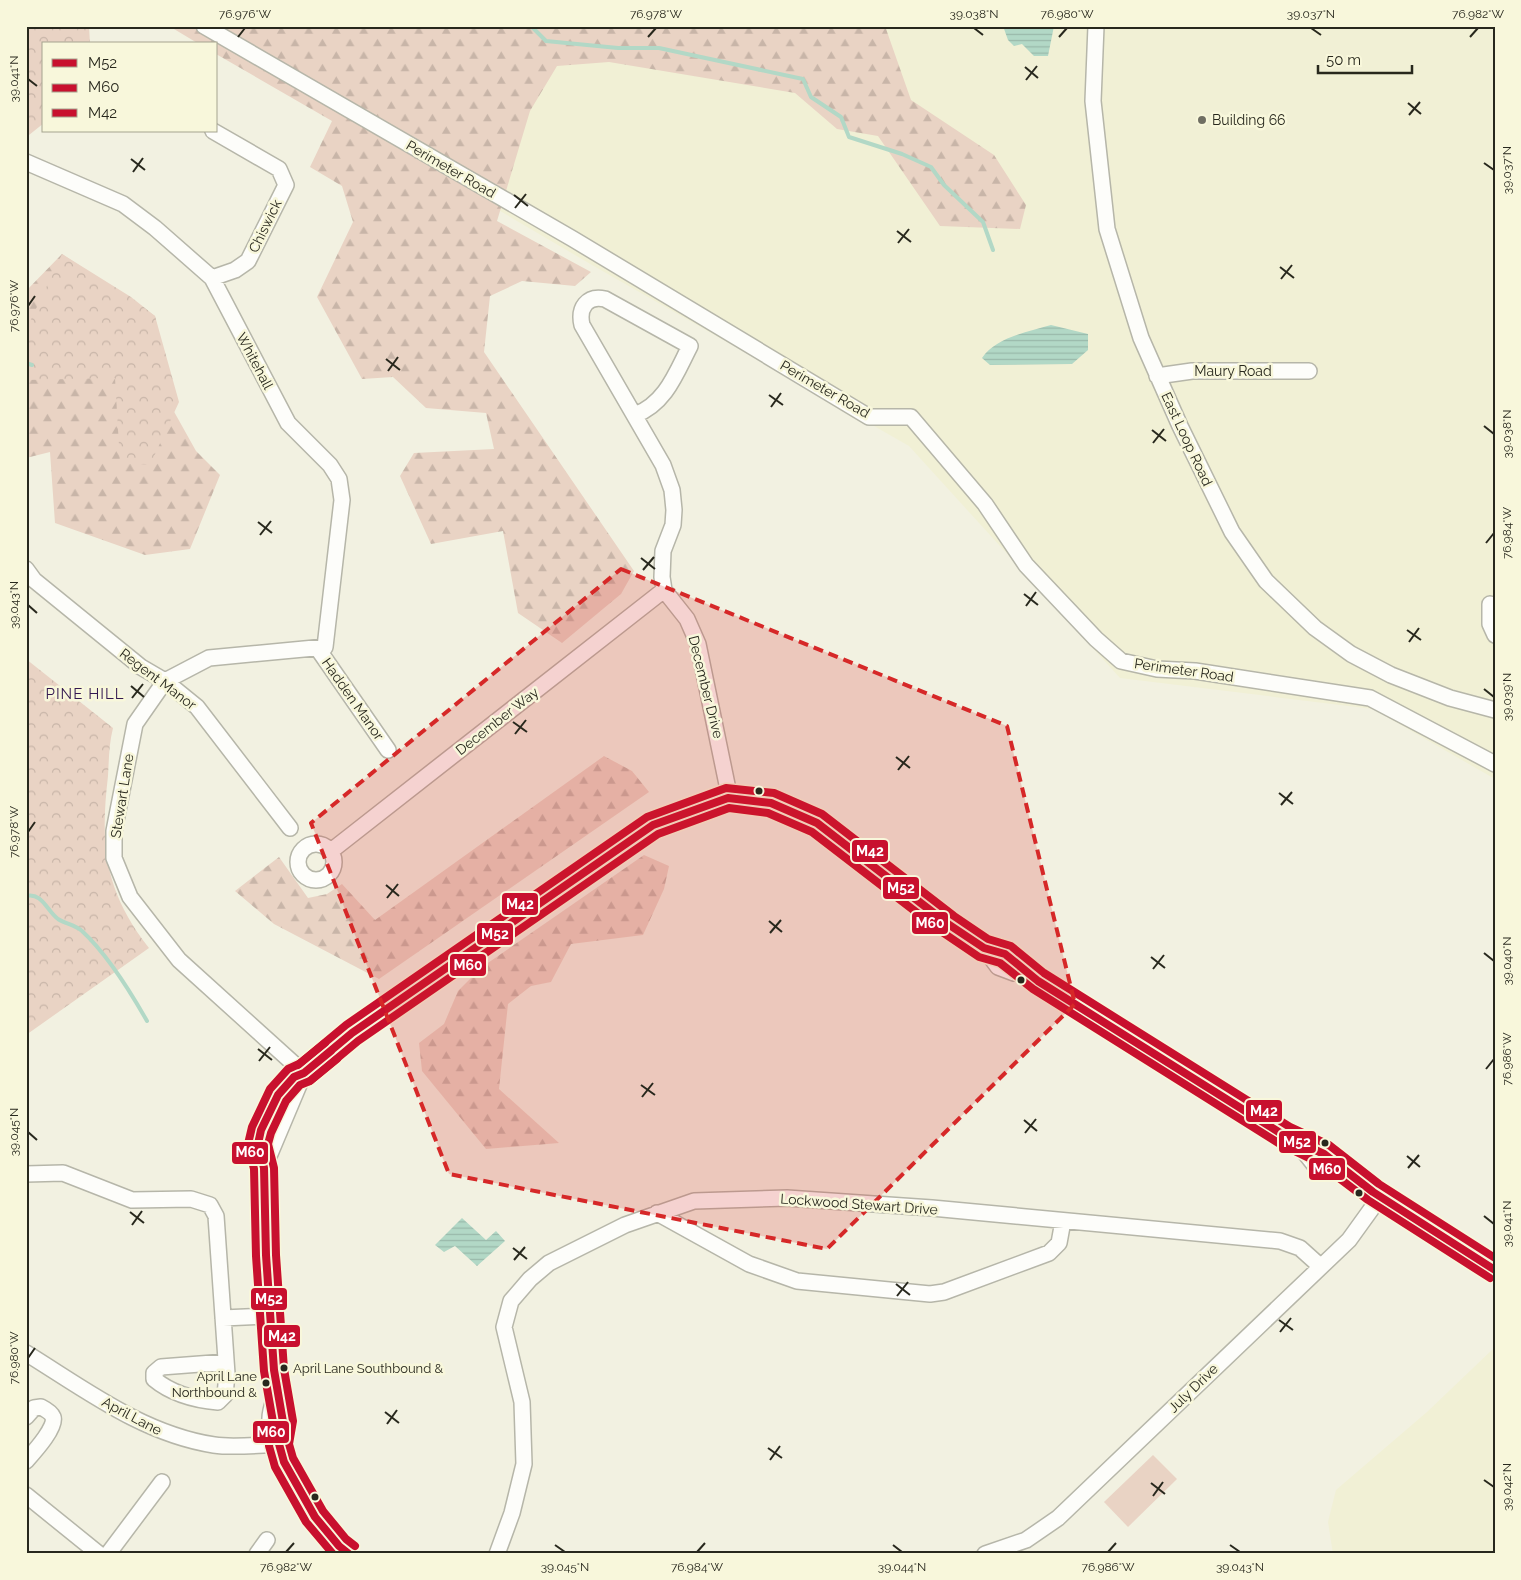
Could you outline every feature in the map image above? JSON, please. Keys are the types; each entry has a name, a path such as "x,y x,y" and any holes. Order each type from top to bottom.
{"street":[{"name":"Perimeter Road","path":"204,26 573,239 870,417 911,417 985,504 1026,565 1096,639 1121,661 1157,669 1195,671 1370,698 1495,764"},
{"name":"East Loop Road","path":"1096,26 1093,101 1107,228 1140,338 1232,532 1273,588 1315,628 1351,654 1408,682 1450,698 1495,710"},
{"name":"Chiswick","path":"212,278 235,270 248,261 286,185 279,170 215,132"},
{"name":"Whitehall","path":"26,162 123,204 156,228 212,278 288,423 330,465 339,479 342,500 322,648"},
{"path":"635,415 650,408 664,394 690,346 605,299 593,298 587,302 581,311 582,325 663,465 672,490 673,525 663,551 661,565 664,590"},
{"name":"Maury Road","path":"1157,376 1192,370 1309,371"},
{"name":"Regent Manor","path":"26,569 34,580 141,667 165,681 197,707 290,828"},
{"name":"December Drive","path":"664,590 687,619 698,644 730,798"},
{"name":"December Way","path":"330,851 664,590"},
{"path":"1490,604 1490,624 1495,635"},
{"name":"Stewart Lane","path":"304,1073 179,960 130,897 114,858 114,831 135,724 165,681 209,658 322,648"},
{"name":"Hadden Manor","path":"322,648 388,750"},
{"path":"349,1554 339,1546 315,1517 284,1462 270,1422 271,1409 277,1390 270,1316 264,1168 258,1144 261,1130 278,1095 294,1077 304,1073 352,1033 653,825 705,805 730,798 772,804 817,823 948,924 984,948 998,967 1014,973 1026,970 1046,986 1297,1143 1316,1167 1345,1170 1380,1197 1495,1270"},
{"path":"26,1174 63,1173 132,1200 191,1199 210,1205 216,1216 226,1362 225,1396 218,1402 198,1400 176,1392 154,1379 154,1373 160,1368 226,1362"},
{"name":"July Drive","path":"985,1554 1026,1540 1058,1518 1349,1240 1380,1197"},
{"name":"Lockwood Stewart Drive","path":"497,1554 512,1513 524,1464 522,1402 504,1327 511,1301 530,1279 549,1264 625,1225 657,1213 694,1201 787,1198 1280,1241 1300,1248 1320,1266"},
{"path":"657,1213 749,1264 797,1281 930,1294 944,1292 1050,1253 1059,1243 1063,1221"},
{"path":"223,1318 270,1316"},
{"name":"April Lane","path":"26,1353 134,1420 166,1434 215,1445 279,1444"},
{"path":"26,1416 34,1408 41,1407 49,1411 53,1416 54,1422 50,1431 26,1461"},
{"path":"108,1554 162,1482"},
{"path":"26,1495 99,1554"},
{"path":"257,1554 267,1540"}],"highlighted area":[{"path":"621,569 1007,726 1075,1004 827,1249 449,1174 311,823"}],"shaded area":[{"path":"174,26 1495,26 1495,779 1373,709 1120,678 909,446 592,265 218,45 218,42 211,42"},
{"path":"1003,26 1054,26 1048,56 1034,56 1022,44 1014,46 1008,40"},
{"path":"1051,325 1088,334 1088,350 1072,364 990,365 982,358 995,345 1004,340"},
{"path":"462,1218 486,1240 496,1231 505,1241 477,1266 455,1246 444,1252 435,1245"},
{"path":"1495,1347 1495,1554 1333,1554 1328,1522 1336,1490 1427,1412"}],"green space":[{"path":"26,26 89,26 90,42 42,42 42,125 29,135 26,134"},
{"path":"169,26 885,26 911,100 994,155 1026,205 1020,229 940,226 878,136 837,129 795,93 609,62 557,66 530,111 497,221 591,272 575,286 522,281 490,296 484,352 634,571 621,594 562,643 518,613 503,531 431,544 400,476 414,453 494,449 486,413 426,408 393,377 362,379 317,297 353,222 342,186 310,167 332,121 218,55 218,42 196,42"},
{"path":"62,254 155,316 172,408 196,451 220,475 190,549 145,555 55,523 50,452 26,458 26,291"},
{"path":"62,254 131,297 155,316 179,402 150,465 120,463 115,378 26,380 26,330"},
{"path":"26,659 113,728 109,751 105,824 109,866 122,906 149,948 26,1035"},
{"path":"604,756 632,771 649,792 379,979 274,924 235,891 279,857 308,898 327,894 342,884 375,920"},
{"path":"644,855 669,866 664,889 643,935 571,944 551,982 531,986 508,1004 499,1089 559,1143 486,1149 422,1071 419,1043 444,1024 458,991 482,967"},
{"path":"1153,1455 1177,1479 1128,1527 1104,1502"}],"waterway":[{"path":"531,26 546,41 618,48 659,48 803,79 811,97 841,117 849,137 902,154 931,167 944,185 983,222 993,250"},
{"path":"26,363 32,365"},
{"path":"26,896 40,899 54,916 79,929 92,941 118,974 147,1021"}],"transit line":[{"name":"M42","path":"298,1065 346,1025 647,817 726,788 774,793 822,814 954,916 988,939 1011,946 1044,973 1290,1127 1329,1145 1379,1184 1495,1258"},
{"name":"M52","path":"304,1073 352,1033 653,825 728,798 771,803 817,823 948,924 984,948 1005,954 1038,981 1285,1136 1324,1154 1373,1192 1495,1270"},
{"name":"M60","path":"310,1081 358,1041 658,834 729,808 768,813 812,832 942,932 979,957 1000,963 1033,989 1280,1144 1319,1163 1368,1200 1490,1278"},
{"name":"M60","path":"325,1043 299,1064 288,1069 270,1089 252,1127 248,1144 254,1169 256,1256 264,1371 273,1422 269,1446 275,1467 306,1522 333,1554"},
{"name":"M52","path":"331,1051 304,1073 294,1077 278,1095 261,1130 258,1144 264,1168 266,1255 274,1370 283,1422 279,1444 284,1462 315,1517 339,1546 349,1554"},
{"name":"M42","path":"337,1059 310,1081 300,1085 286,1101 268,1144 274,1168 276,1255 284,1369 293,1421 289,1444 293,1458 323,1511 346,1539 355,1546"}],"place":[{"name":"Building 66","path":"1202,120"},
{"name":"April Lane Southbound &","path":"284,1368"},
{"name":"April Lane Northbound &","path":"266,1383"}],"district":[{"name":"PINE HILL","path":"85,694"}]}
